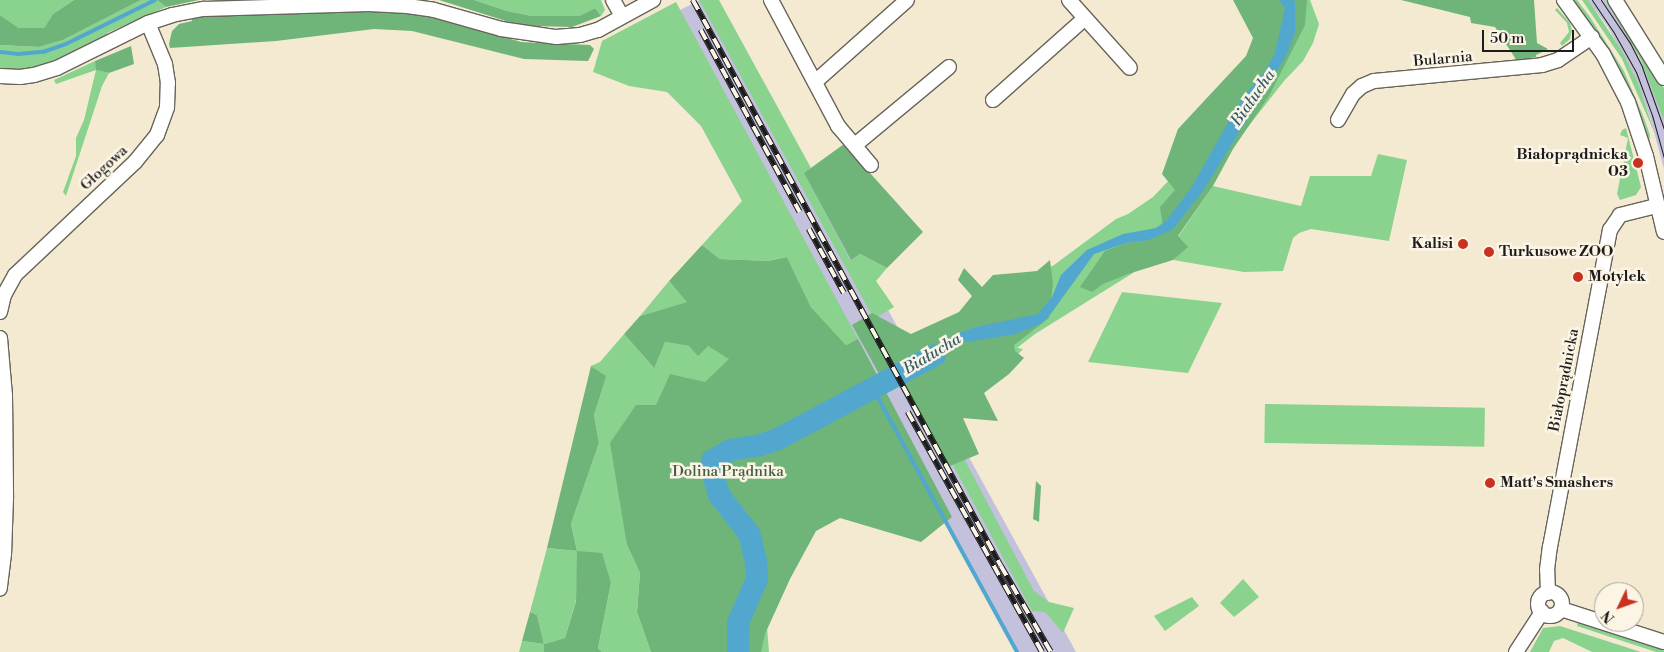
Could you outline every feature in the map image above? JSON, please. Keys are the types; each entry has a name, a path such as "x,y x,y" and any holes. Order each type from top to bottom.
{"street":[{"path":"613,0 622,16"},
{"path":"0,76 20,77 57,68 148,24 172,15 204,9 369,4 434,10 501,29 556,37 580,35 598,30 653,0"},
{"path":"771,0 838,126 872,165"},
{"path":"815,82 908,0"},
{"path":"1069,0 1130,68"},
{"path":"1564,0 1592,37 1612,70 1633,116 1646,156 1664,232"},
{"path":"1615,0 1664,78"},
{"path":"993,100 1085,18"},
{"name":"Głogowa","path":"0,312 4,295 15,276 135,162 157,135 167,106 168,83 164,64 148,24"},
{"name":"Bularnia","path":"1338,120 1353,94 1362,86 1374,81 1542,65 1558,60 1592,37"},
{"path":"855,145 949,67"},
{"name":"Białoprądnicka","path":"1542,612 1539,600 1548,592 1547,570 1550,547 1610,230 1620,215 1657,206"},
{"path":"0,338 5,395 6,498 4,554 0,589"},
{"path":"1548,592 1560,597 1561,609"},
{"path":"1516,652 1542,612 1552,616 1561,609"},
{"path":"1561,609 1664,642"}],"shaded area":[{"path":"700,0 832,208 1076,652 1019,652 957,543 674,13"},
{"path":"1588,0 1605,0 1626,33 1647,72 1664,121 1664,169 1650,117 1633,73 1608,27"}],"green space":[{"path":"0,0 74,0 53,14 44,28 19,28 0,15"},
{"path":"74,0 141,0 63,40 39,47 0,45 0,15 19,28 44,28 53,14"},
{"path":"141,0 157,0 166,7 107,33 109,36 33,70 12,71 0,68 0,45 39,47 63,40"},
{"path":"157,0 199,0 166,7"},
{"path":"439,0 474,0 507,11 532,16 579,16 595,8 601,16 572,27 533,26 509,22"},
{"path":"474,0 601,0 605,10 601,16 595,8 579,16 532,16 507,11"},
{"path":"699,0 719,0 811,168 804,173 850,260 860,254 887,268 876,281 894,307 874,319"},
{"path":"1233,0 1307,0 1305,25 1269,96 1233,149 1213,186 1178,236 1188,247 1173,260 1128,274 1103,284 1092,292 1080,287 1105,251 1126,243 1150,240 1164,233 1160,207 1175,190 1162,174 1178,129 1246,56 1253,38"},
{"path":"1264,0 1310,0 1319,24 1313,43 1303,61 1284,81 1133,273 1035,334 1017,348 1023,349 991,382 1036,275 1054,265 1116,219 1128,214 1153,197 1232,114"},
{"path":"1401,0 1534,0 1537,43 1548,49 1536,55 1536,57 1517,61 1495,27 1471,23 1470,17"},
{"path":"1573,0 1577,0 1590,17 1624,71 1650,135 1649,143 1632,95 1616,62"},
{"path":"1582,0 1588,0 1622,51 1638,83 1655,134 1622,59"},
{"path":"1605,0 1608,0 1664,88 1664,121 1641,60"},
{"path":"676,2 858,339 846,345 811,307 787,257 768,261 720,259 702,245 742,201 701,126 667,92 629,86 593,72 602,41"},
{"path":"1557,8 1570,23 1572,30 1570,39 1562,46 1560,43 1569,32 1567,23 1555,10"},
{"path":"386,11 422,14 449,20 521,42 590,45 594,49 588,61 524,59 412,31 374,29 276,41 170,48 169,44 172,31 179,24 192,21 192,17 225,14"},
{"path":"131,46 134,64 109,73 96,70 95,61"},
{"path":"95,61 97,70 109,73 102,86 66,196 63,192 76,156 76,138 84,120 96,70 56,84 54,80"},
{"path":"1626,128 1641,187 1636,195 1620,200 1617,194 1628,138 1620,135 1622,130"},
{"path":"844,144 923,232 887,268 860,254 851,260 804,173"},
{"path":"1378,154 1407,160 1389,241 1311,229 1299,233 1293,238 1283,271 1244,272 1173,260 1187,247 1178,237 1213,186 1301,206 1310,176 1371,176"},
{"name":"Dolina Prądnika","path":"702,245 720,259 768,261 787,257 811,307 846,345 858,339 952,517 921,542 840,518 816,531 790,579 765,634 761,652 651,652 637,612 640,573 627,545 610,443 636,405 656,405 670,374 705,382 729,359 708,346 698,356 689,346 665,342 654,368 624,334 640,316 687,302 669,281"},
{"path":"1050,260 1053,283 1049,318 1014,345 1015,351 1024,358 1009,374 984,393 998,421 963,418 979,454 945,468 900,385 888,390 852,325 872,313 911,334 959,312 972,296 958,280 964,268 982,287 993,275 1037,271"},
{"path":"669,281 688,302 640,316"},
{"path":"1122,292 1222,303 1188,373 1088,362"},
{"name":"Dolina Prądnika","path":"624,334 653,367 665,342 689,346 707,346 731,351 818,513 767,627 769,652 658,652 620,430 627,545 640,573 637,612 651,652 602,652 598,648 611,583 578,551 576,600 565,638 544,644 537,615 530,612 547,548 577,551 571,524 599,443 594,415 605,376 591,366 600,362","holes":["670,375 688,378 660,397"]},
{"path":"591,366 606,376 594,415 599,443 571,524 577,551 547,548"},
{"path":"922,379 1034,591 1049,602 1074,608 1063,633 1045,612 1032,611 909,384"},
{"path":"1265,404 1485,408 1484,447 1264,443"},
{"path":"1036,481 1041,486 1039,522 1033,519"},
{"path":"577,551 602,553 611,583 598,648 602,652 544,652 544,644 565,638 576,601"},
{"path":"1243,579 1259,597 1234,617 1220,603"},
{"path":"1192,597 1199,606 1165,631 1154,616"},
{"path":"530,612 537,615 544,644 522,641"},
{"path":"1578,622 1594,627 1594,632 1577,626"},
{"path":"1560,626 1641,652 1592,652 1563,638 1554,641 1549,652 1530,652 1543,628"},
{"path":"1595,632 1610,632 1664,649 1664,652 1656,652"},
{"path":"522,641 544,644 544,652 519,652"}],"water":[{"path":"1279,0 1293,0 1295,2 1295,33 1286,56 1203,191 1173,229 1150,240 1126,243 1094,254 1050,315 1041,324 1016,334 960,343 938,359 910,372 902,363 916,359 956,334 976,327 1038,314 1052,297 1061,275 1087,250 1123,234 1156,228 1167,220 1191,188 1242,98 1265,71 1275,53 1285,8"}],"waterway":[{"path":"0,52 18,54 43,52 66,44 155,0"},
{"name":"Białucha","path":"738,652 738,623 757,579 756,562 750,535 719,495 712,471 712,461 730,450 761,445 778,439 935,355"},
{"path":"872,387 1017,652"}],"tram line":[{"path":"1592,0 1613,31 1636,72 1652,115 1664,158"},
{"path":"1601,0 1630,43 1642,67 1664,129"}],"railway":[{"path":"693,0 1001,566 1051,652"},
{"path":"701,30 800,212"},
{"path":"809,229 844,293"},
{"path":"908,412 1042,652"}],"place":[{"name":"Białoprądnicka 03","path":"1638,163"},
{"name":"Kalisi","path":"1463,244"},
{"name":"Turkusowe ZOO","path":"1489,252"},
{"name":"Motylek","path":"1578,277"},
{"name":"Matt's Smashers","path":"1490,483"}]}
